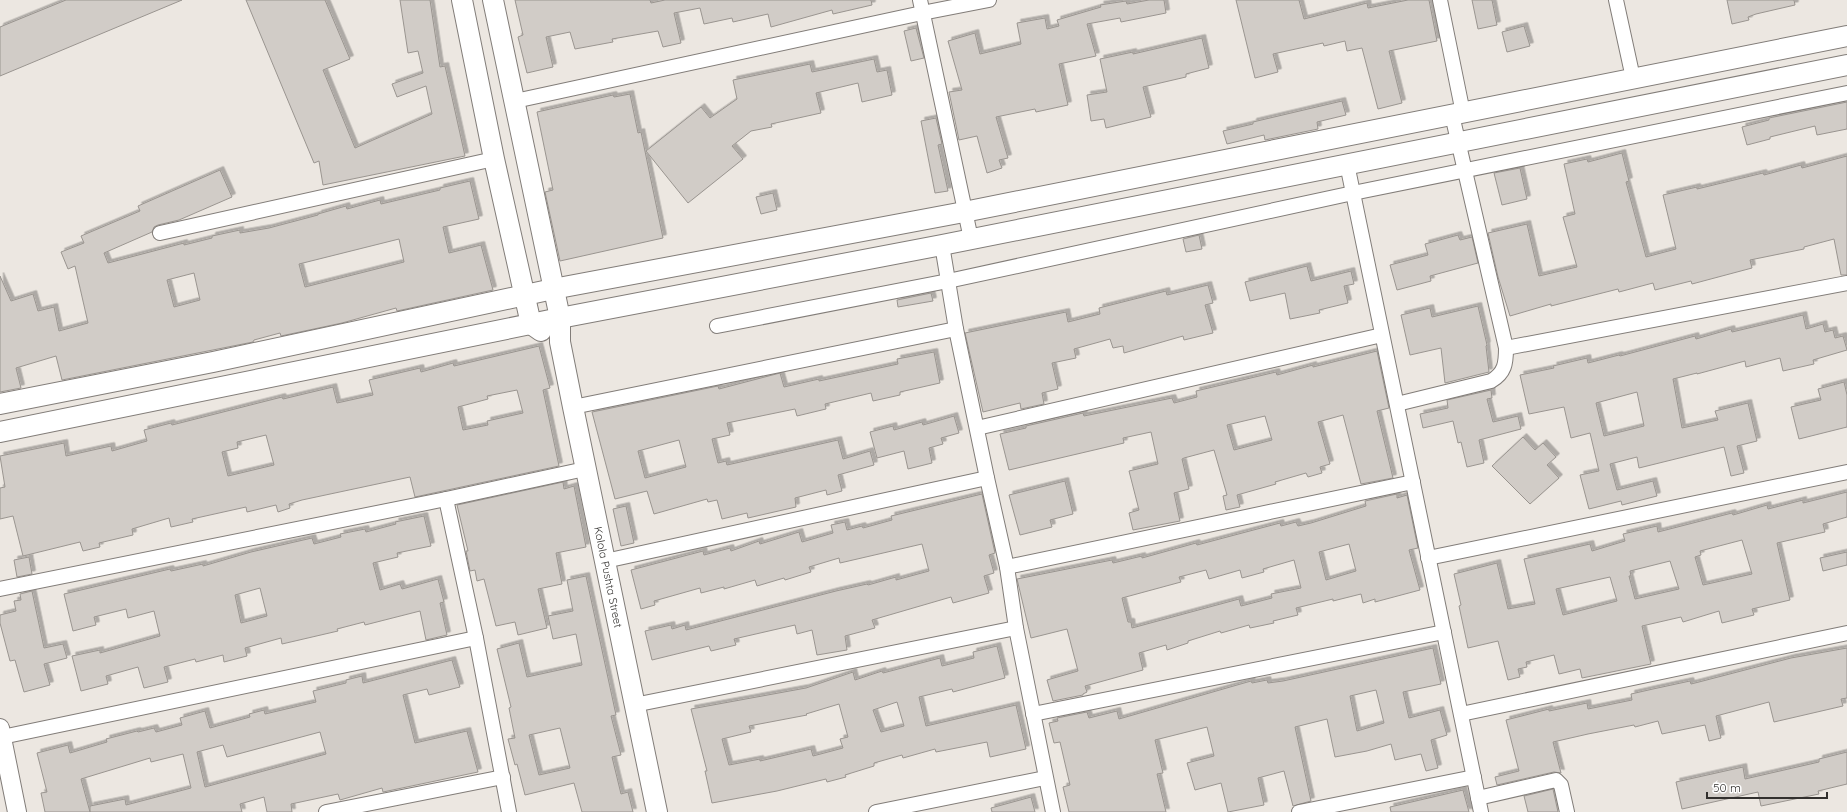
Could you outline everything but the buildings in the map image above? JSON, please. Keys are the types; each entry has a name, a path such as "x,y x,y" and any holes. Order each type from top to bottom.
{"main road":[{"path":"462,0 494,159 531,324 560,342"},
{"name":"Kolola Pushta Street","path":"493,0 560,318 560,342 657,812"},
{"path":"0,404 213,362 553,289 964,212 1847,36"},
{"path":"1762,53 1755,63 1755,68 1761,77 1769,80"},
{"path":"0,432 560,318 942,245 1847,65"},
{"path":"1689,67 1697,71 1702,79 1701,88 1694,95"}],"street":[{"path":"515,101 921,6 989,0"},
{"path":"1397,404 1491,382 1503,372 1506,364 1506,348 1458,142 1458,114 1440,0"},
{"path":"1616,0 1633,78"},
{"path":"921,6 971,239"},
{"path":"717,326 948,281 1353,193 1847,93"},
{"path":"160,233 494,159"},
{"path":"1347,164 1480,805 1556,780 1561,785 1567,812"},
{"path":"942,245 956,329 986,478 1007,567 1016,628 1052,812"},
{"path":"1506,348 1847,283"},
{"path":"573,407 956,329"},
{"path":"977,428 1382,334"},
{"path":"0,589 446,499 585,469"},
{"path":"1428,558 1847,472"},
{"path":"606,561 986,478"},
{"path":"1007,567 1413,482"},
{"path":"446,499 476,638 509,812"},
{"path":"634,706 1016,628"},
{"path":"1032,714 1444,632"},
{"path":"1461,714 1847,633"},
{"path":"17,812 1,733 476,638"},
{"path":"326,812 503,777"},
{"path":"1300,812 1474,777"},
{"path":"876,812 1045,778"}]}
